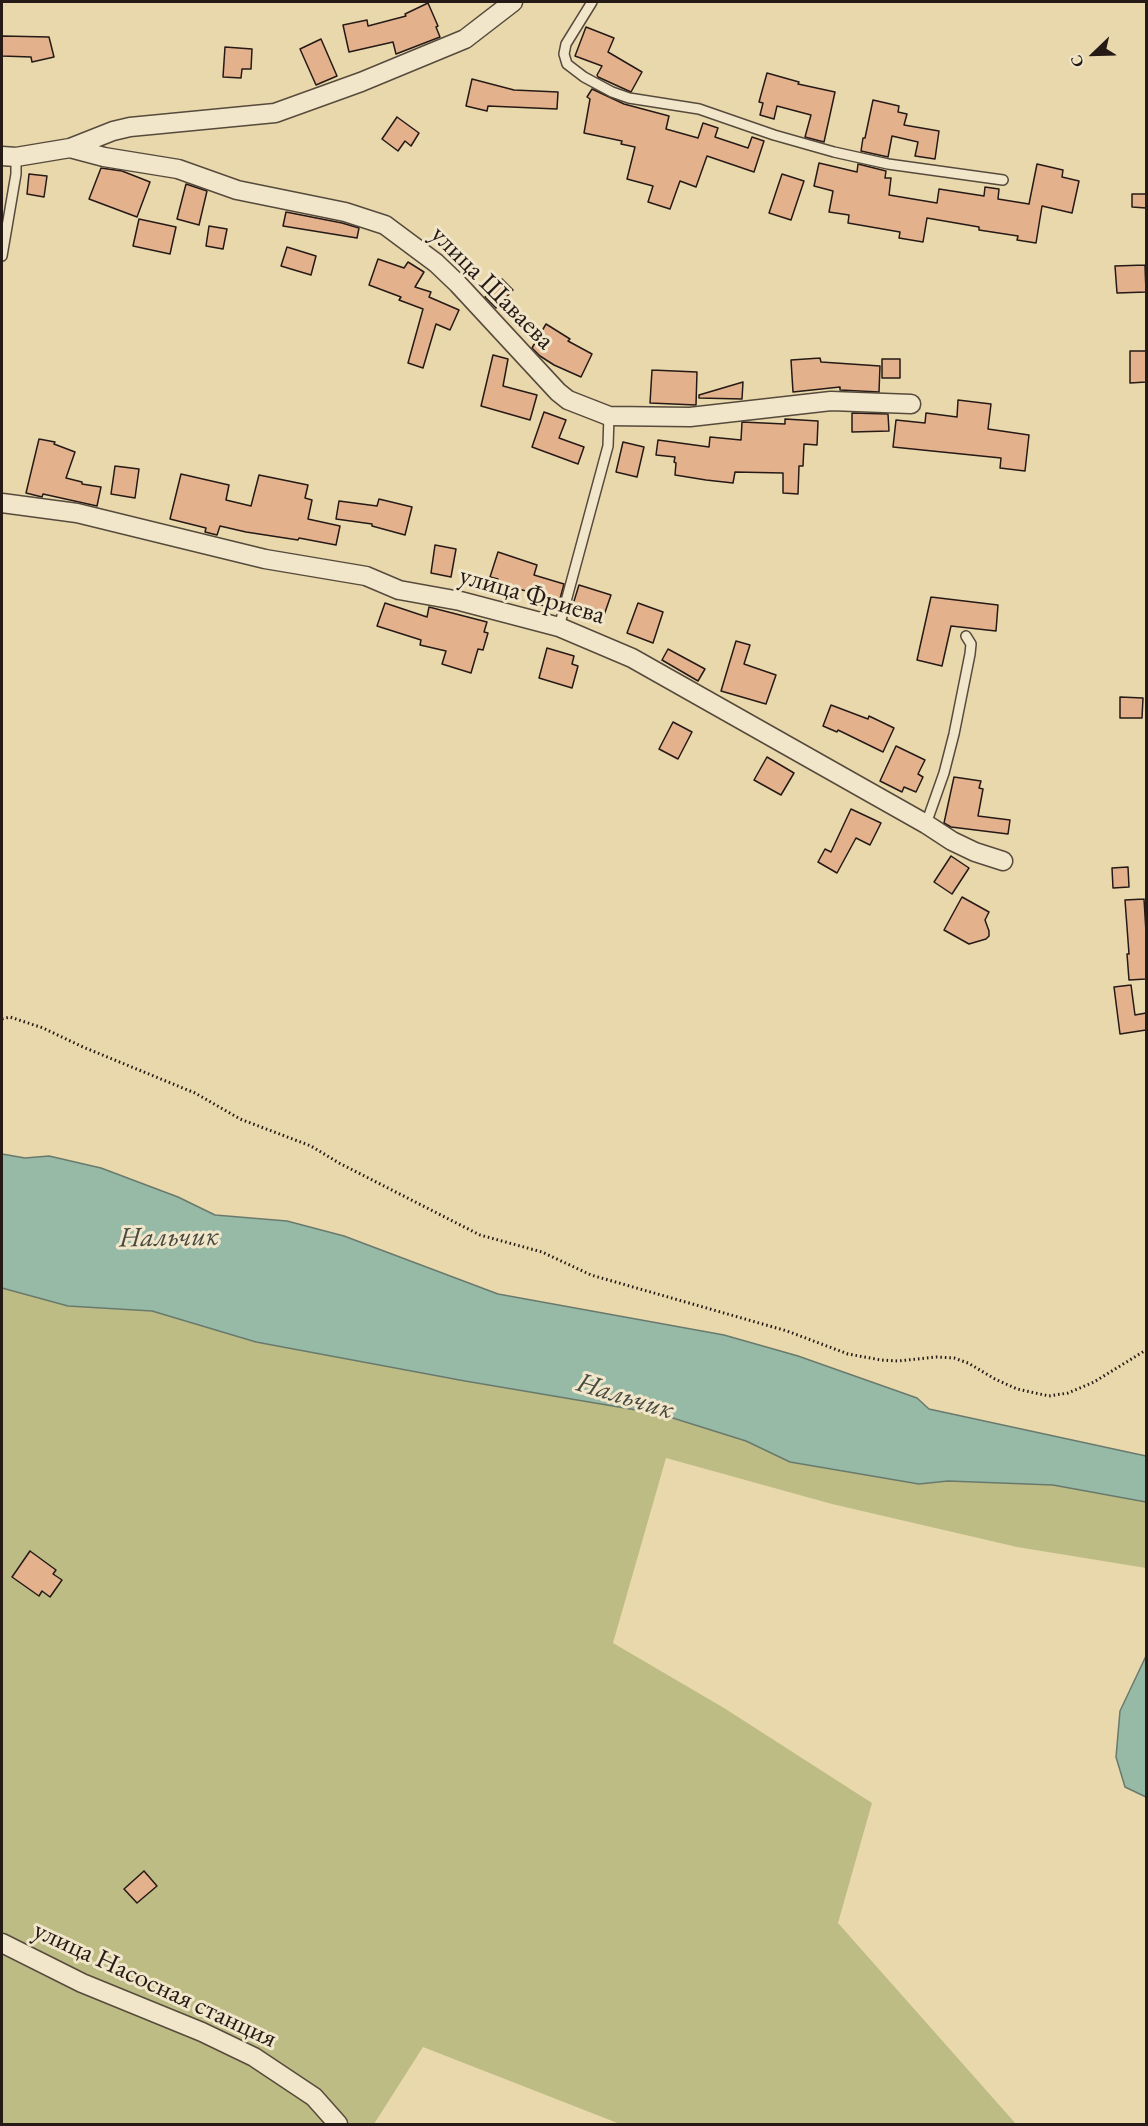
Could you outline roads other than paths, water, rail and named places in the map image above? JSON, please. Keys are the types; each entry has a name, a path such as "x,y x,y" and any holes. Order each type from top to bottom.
{"street":[{"path":"70,148 113,131 130,127 275,113 361,82 465,39 513,2"},
{"name":"улица Шаваева","path":"9,156 70,148 104,157 178,169 237,190 345,212 385,225 436,263 458,284 558,392 568,400 609,416 690,417 831,401 911,404"},
{"name":"улица Фриева","path":"2,503 77,513 265,559 366,576 399,590 460,601 560,627 632,658 926,824 952,841 975,852 1003,861"},
{"name":"улица Насосная станция","path":"2,1943 82,1983 254,2056 314,2097 338,2124"}],"lane":[{"path":"591,2 566,44 564,54 567,64 584,77 612,92 629,98 699,109 774,135 834,152 888,164 1002,180"},
{"path":"2,256 16,174 9,156"},
{"path":"560,627 608,446 609,416"},
{"path":"926,824 945,773 954,734 970,654 971,644 966,636"}],"water":[{"name":"Нальчик","path":"2,1154 25,1158 49,1156 101,1168 178,1197 215,1215 287,1221 344,1236 498,1294 724,1335 798,1356 917,1398 929,1409 1146,1456 1146,1502 1053,1485 948,1481 919,1484 790,1462 746,1441 660,1414 256,1342 152,1311 68,1306 2,1288"},
{"path":"1146,1656 1146,1797 1125,1787 1116,1757 1120,1711"}]}
